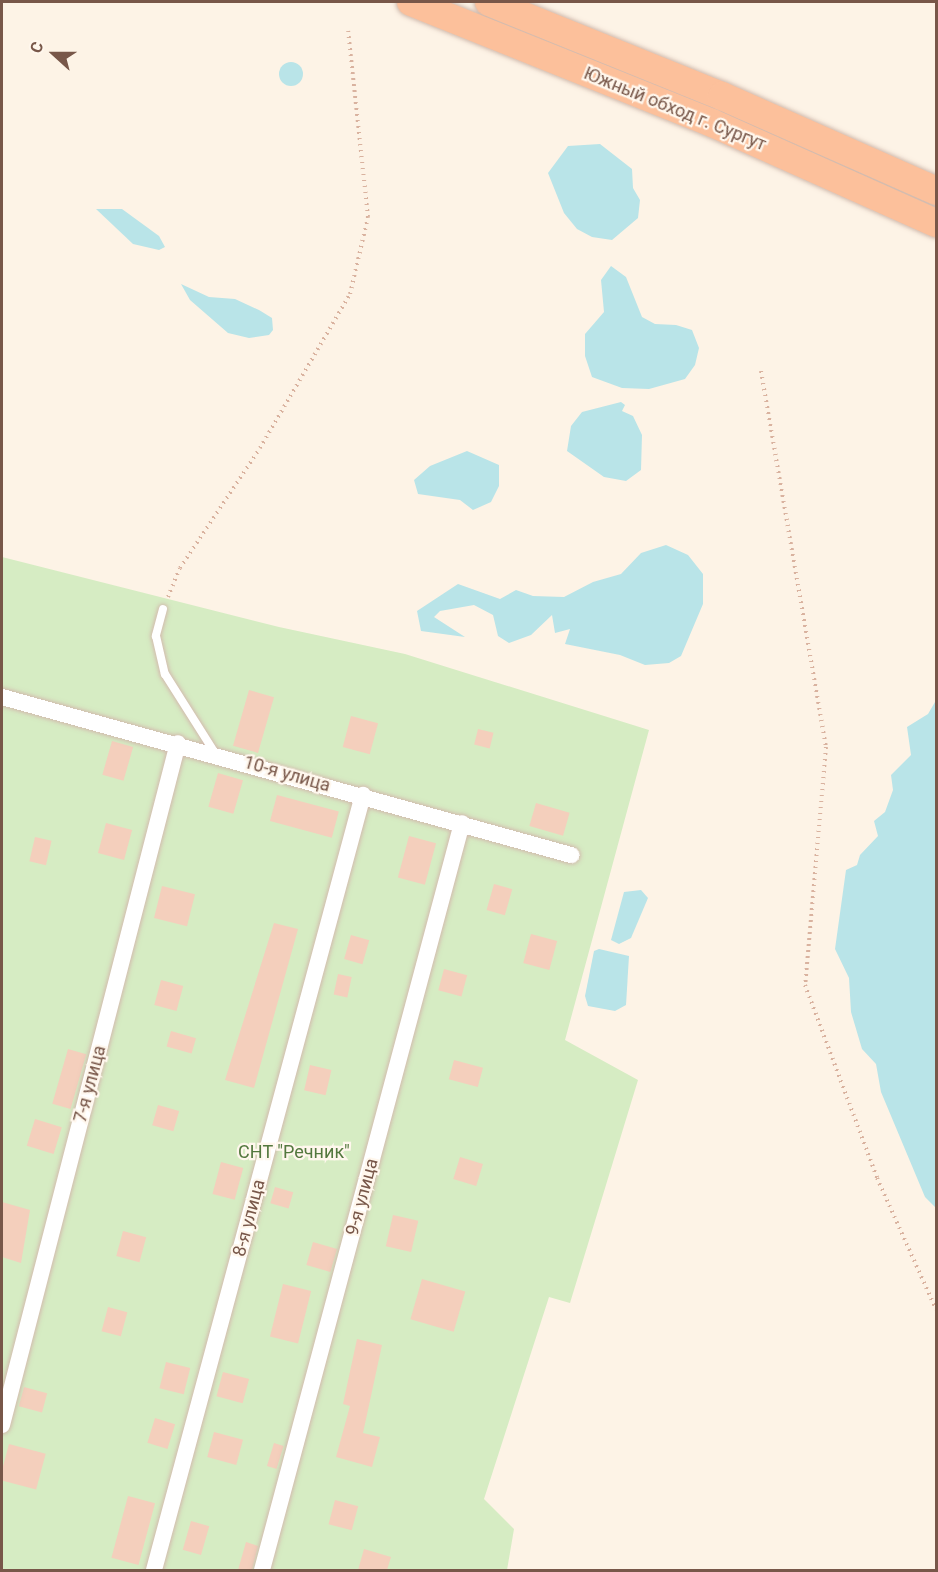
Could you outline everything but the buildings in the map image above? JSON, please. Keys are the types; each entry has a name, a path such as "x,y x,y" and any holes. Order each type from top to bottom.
{"highway":[{"name":"Южный обход г. Сургут","path":"411,2 712,123 936,223"},
{"name":"Южный обход г. Сургут","path":"489,2 723,96 936,191"}],"street":[{"name":"10-я улица","path":"2,697 215,753 571,855"},
{"name":"7-я улица","path":"2,1425 178,743"},
{"name":"8-я улица","path":"154,1570 363,795"},
{"name":"9-я улица","path":"262,1570 462,823"}],"lane":[{"path":"163,609 156,636 165,674 215,753"}],"path":[{"path":"163,609 180,568 260,448 350,294 368,217 348,31"},
{"path":"761,371 826,747 805,985 877,1178 936,1309"}],"green space":[{"name":"СНТ \"Речник\"","path":"2,557 279,627 405,654 649,730 565,1040 638,1080 570,1303 549,1297 484,1499 514,1529 507,1570 2,1570"}],"water":[{"path":"291,62 299,66 303,74 299,82 291,86 283,82 279,74 283,66"},
{"path":"600,144 632,169 633,188 640,200 638,218 612,240 592,237 577,229 564,213 548,173 568,146"},
{"path":"96,209 122,209 159,236 165,247 159,250 133,244"},
{"path":"611,266 626,277 642,317 655,324 676,325 692,330 699,348 695,365 685,379 649,389 622,388 592,377 585,356 585,334 604,312 601,280"},
{"path":"181,284 209,297 235,299 259,310 272,318 273,330 269,335 249,338 228,333 190,300"},
{"path":"621,402 625,405 622,411 633,416 642,435 641,470 626,481 604,477 567,451 571,426 582,412"},
{"path":"467,451 499,465 499,486 491,502 473,510 460,500 418,494 414,480 430,466"},
{"path":"666,545 688,555 703,574 703,604 681,656 669,663 645,665 620,655 565,644 570,629 555,633 552,615 531,635 509,643 498,636 493,615 474,605 440,611 434,617 465,637 421,631 417,611 458,584 500,599 516,590 533,596 564,597 593,582 621,574 641,553"},
{"path":"936,683 936,1208 925,1197 881,1092 876,1064 862,1049 851,1012 849,978 835,949 846,870 857,865 860,855 878,836 874,821 885,812 893,790 891,775 911,755 907,727 928,714 935,702"},
{"path":"641,890 648,898 631,938 619,944 611,940 624,892"},
{"path":"599,949 629,956 626,1005 615,1011 588,1006 585,996 594,951"}]}
